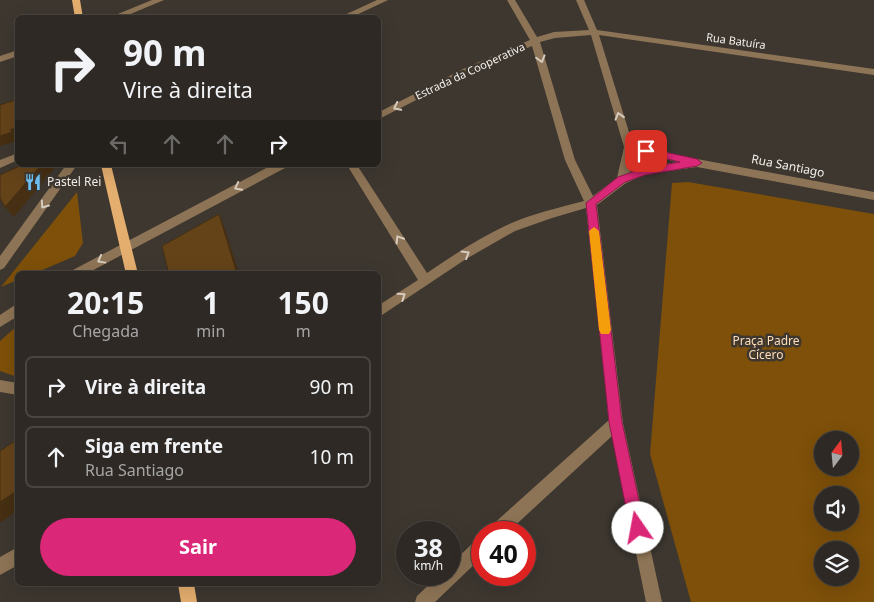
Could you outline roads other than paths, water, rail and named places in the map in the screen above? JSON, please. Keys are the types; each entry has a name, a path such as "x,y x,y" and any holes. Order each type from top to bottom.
{"main road":[{"path":"76,0 78,15"},
{"path":"106,167 131,271"},
{"path":"186,586 189,602"}],"street":[{"path":"120,15 160,0"},
{"path":"349,15 384,0"},
{"path":"511,0 536,41 570,160 591,203 616,422 654,602"},
{"path":"580,0 594,32 629,147 626,169 622,180"},
{"name":"Estrada da Cooperativa","path":"381,115 468,70 536,41 554,35 594,32"},
{"name":"Rua Batuíra","path":"594,32 874,72"},
{"path":"0,59 15,54"},
{"name":"Rua Santiago","path":"629,147 697,163 874,196"},
{"path":"0,164 15,157"},
{"name":"Rua Santiago","path":"591,203 622,180 644,171 697,163"},
{"path":"0,265 71,167"},
{"path":"80,271 126,245 277,167"},
{"path":"353,167 425,281"},
{"path":"381,311 511,228 550,214 591,203"},
{"path":"0,314 15,308"},
{"path":"0,322 15,310"},
{"path":"0,386 15,388"},
{"path":"509,521 616,422"},
{"path":"422,602 471,556"},
{"path":"0,567 15,557"}],"place":[{"name":"Pastel Rei","path":"33,182"}],"park label":[{"name":"Praça Padre Cícero","path":"766,348"}]}
